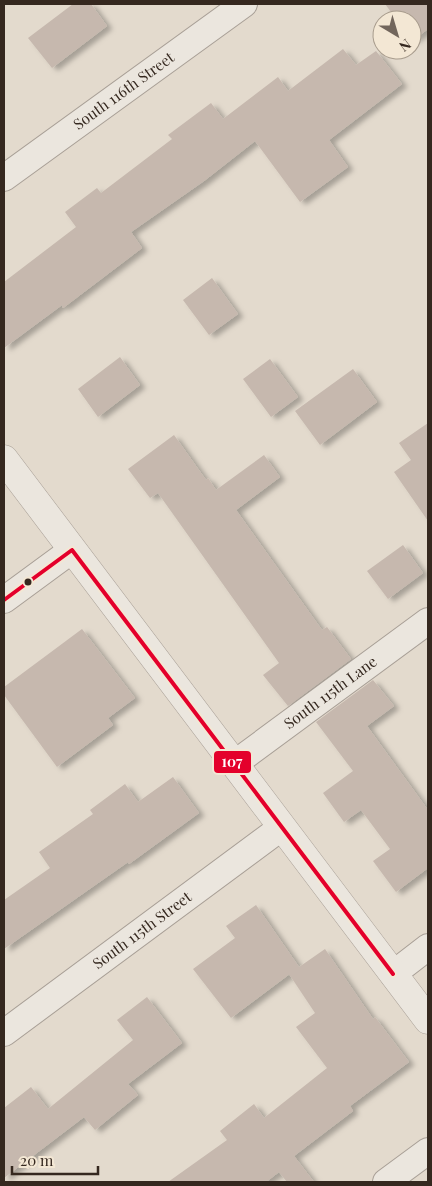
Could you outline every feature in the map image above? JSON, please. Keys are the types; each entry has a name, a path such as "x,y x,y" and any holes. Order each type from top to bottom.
{"street":[{"name":"South 116th Street","path":"4,178 244,4"},
{"path":"4,459 428,1020"},
{"path":"4,600 72,550"},
{"name":"South 115th Lane","path":"234,764 428,621"},
{"name":"South 115th Street","path":"4,1033 282,827"},
{"path":"393,974 428,947"},
{"path":"386,1182 428,1151"}],"building":[{"path":"73,4 91,4 107,26 52,68 28,38"},
{"path":"385,4 428,4 428,29 422,34 422,10 390,10"},
{"path":"343,49 356,65 372,54 372,60 383,60 402,84 329,140 348,167 300,202 255,141 204,181 131,232 142,248 63,308 62,305 4,348 4,282 76,227 65,212 97,188 101,193 172,139 168,135 211,103 223,119 278,77 288,91"},
{"path":"212,278 238,314 209,335 183,300"},
{"path":"120,357 140,385 98,417 78,389"},
{"path":"270,359 298,397 271,417 243,379"},
{"path":"353,369 377,402 320,445 295,411"},
{"path":"428,423 428,521 394,472 411,460 399,443"},
{"path":"174,435 206,480 208,478 216,490 264,455 280,477 236,510 322,630 327,627 351,659 288,706 263,675 279,663 158,493 150,498 128,469"},
{"path":"403,545 423,573 388,599 367,571"},
{"path":"82,629 135,698 108,718 113,725 57,767 4,695 4,687"},
{"path":"373,680 394,706 367,726 428,810 428,868 396,892 373,861 390,849 361,810 344,822 323,793 353,771 316,722"},
{"path":"173,777 199,813 129,864 128,862 4,949 4,900 50,868 39,852 93,814 90,810 125,784 138,802"},
{"path":"256,905 299,967 231,1018 193,969 235,938 226,926"},
{"path":"325,949 373,1019 375,1017 409,1062 350,1106 353,1111 294,1156 314,1182 287,1182 279,1172 266,1182 168,1182 227,1140 220,1131 254,1104 264,1118 327,1068 296,1027 315,1013 289,974"},
{"path":"147,997 182,1043 128,1084 138,1095 95,1130 84,1117 4,1178 4,1108 31,1087 48,1109 133,1040 117,1020"}],"transit line":[{"name":"107","path":"72,550 393,974"},
{"name":"107","path":"4,600 72,550"}]}
